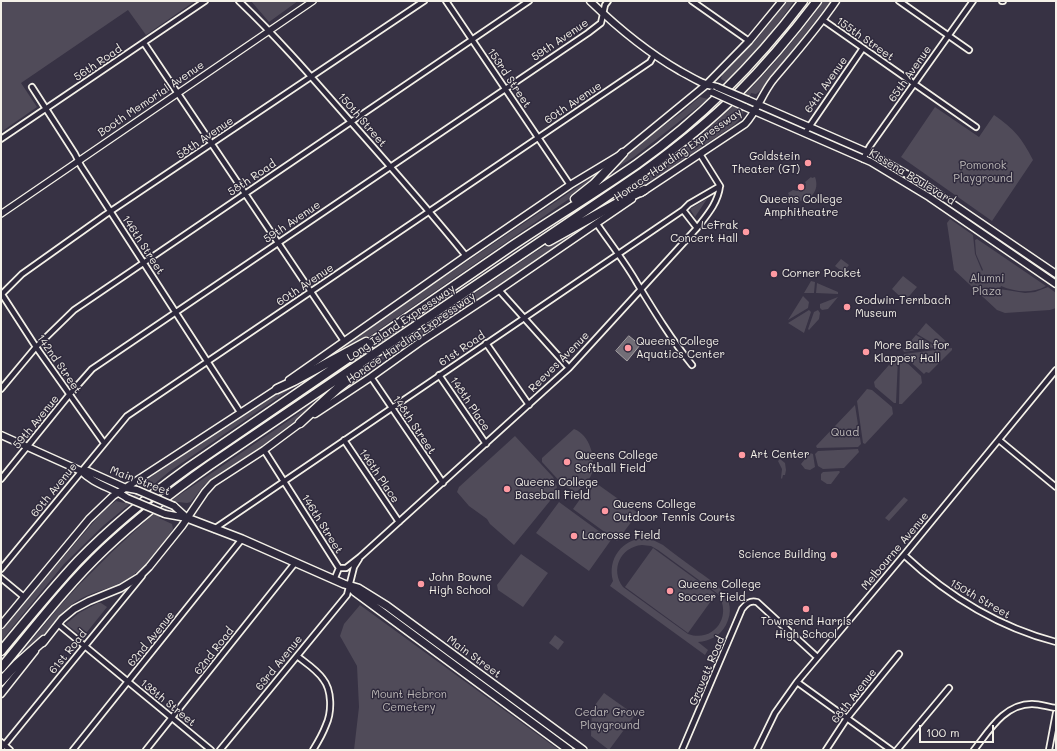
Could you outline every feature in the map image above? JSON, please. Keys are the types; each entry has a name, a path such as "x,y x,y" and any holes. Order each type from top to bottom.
{"highway":[{"name":"Long Island Expressway","path":"1,652 42,602 78,562 103,536 145,500 188,468 540,227 636,165 698,116 731,85 760,54 803,1"},
{"name":"Long Island Expressway","path":"1,668 79,576 117,538 145,514 196,475 643,172 706,124 770,60 817,1"},
{"path":"540,227 594,184 623,153"},
{"path":"523,253 552,240 621,200 644,190"},
{"path":"277,388 294,381 356,347 388,332"},
{"path":"300,423 333,392 397,339"},
{"path":"1,681 17,664 44,640"}],"main road":[{"name":"Kissena Boulevard","path":"590,1 628,36 654,55 706,85 712,92 881,168 929,198 1056,284"},
{"path":"1,625 94,514 119,492 277,388 570,185 623,153 706,85 749,41 782,1"},
{"name":"Horace Harding Expressway","path":"1,694 44,640 68,614 82,604 127,585 139,577 149,567 213,483 597,224 644,190 745,124 773,81 823,20 836,1"},
{"name":"Kissena Boulevard","path":"706,85 717,87 809,125 867,152 919,181 1056,274"},
{"name":"Main Street","path":"1,435 81,471 87,477 119,492 127,498 165,514 187,518 334,580 358,588 387,606 583,750"},
{"name":"Main Street","path":"81,471 88,471 126,488 137,490 174,506 187,518"},
{"name":"Main Street","path":"349,586 355,592 569,750"}],"street":[{"name":"56th Road","path":"1,139 205,1"},
{"name":"150th Street","path":"240,1 312,77 430,211 466,256"},
{"name":"Booth Memorial Avenue","path":"1,214 313,1"},
{"name":"58th Avenue","path":"1,294 22,274 111,212 424,1"},
{"name":"153rd Street","path":"446,1 570,185"},
{"name":"58th Road","path":"1,389 36,347 74,310 529,1"},
{"name":"59th Avenue","path":"1,479 92,369 601,23 605,5 608,1"},
{"path":"692,1 749,41"},
{"path":"899,1 969,50"},
{"name":"65th Avenue","path":"863,159 973,1"},
{"name":"155th Street","path":"823,20 976,127"},
{"path":"144,43 312,291 344,341"},
{"name":"64th Avenue","path":"805,133 862,48"},
{"name":"60th Avenue","path":"1,569 127,416 650,62 654,55"},
{"name":"146th Street","path":"32,87 240,412"},
{"path":"700,154 720,186"},
{"name":"61st Road","path":"214,529 391,407 683,210 689,204 720,186"},
{"name":"Reeves Avenue","path":"339,568 346,568 360,557 569,368 697,228 706,217 716,200 720,186"},
{"path":"683,210 697,228"},
{"path":"597,224 641,289 671,338 692,365"},
{"path":"499,290 569,368"},
{"name":"142nd Street","path":"1,294 69,395 104,443"},
{"path":"486,343 529,405"},
{"name":"Melbourne Avenue","path":"756,750 775,713 797,682 904,555 1056,370"},
{"name":"148th Place","path":"439,375 486,444"},
{"name":"148th Street","path":"371,377 443,483"},
{"name":"146th Place","path":"344,440 399,522"},
{"path":"999,440 1056,487"},
{"name":"146th Street","path":"264,450 339,568"},
{"name":"62nd Avenue","path":"73,750 242,540"},
{"name":"150th Street","path":"904,555 942,587 977,610 1016,629 1056,642"},
{"name":"Reeves Avenue","path":"349,586 354,567 360,557"},
{"name":"62nd Road","path":"146,750 295,563"},
{"name":"61st Road","path":"2,745 149,567"},
{"path":"334,580 339,568"},
{"path":"1,578 24,597"},
{"name":"63rd Avenue","path":"220,750 347,595 349,586"},
{"name":"Gravett Road","path":"682,750 742,610 750,602 757,602 817,657"},
{"name":"138th Street","path":"58,624 211,750"},
{"name":"68th Avenue","path":"826,750 847,718 899,654"},
{"path":"297,656 321,676 327,684 328,689 329,702 327,724 314,750"},
{"path":"797,682 890,750"},
{"path":"897,750 948,688"},
{"path":"974,750 1003,714 1018,706 1032,704 1056,708"},
{"path":"1049,750 1056,712"},
{"path":"2,745 10,750"}],"green space":[{"path":"1,1 195,1 146,35 128,10 21,83 37,107 1,132"},
{"path":"251,1 298,1 269,22"},
{"path":"787,1 794,1 762,43 726,82 721,79 722,75 757,39"},
{"path":"824,1 831,1 760,91 756,94 751,93 741,118 734,125 660,175 613,202 612,200 680,152 727,112 761,78 793,41"},
{"path":"700,97 708,99 634,157 610,172 626,154"},
{"name":"Pomonok Playground","path":"935,107 979,137 994,115 1017,134 1033,160 992,221 901,157"},
{"path":"597,174 598,175 588,186 368,337 310,369 309,368"},
{"path":"811,177 815,177 816,190 809,198 798,201 786,197 789,195 788,193 793,190 797,191 804,188 806,184 805,182"},
{"path":"707,199 695,217 690,209"},
{"name":"Alumni Plaza","path":"950,219 973,235 975,254 982,271 983,270 976,254 975,240 977,239 1046,286 1041,289 1029,291 1012,290 1001,286 1000,289 1025,293 1035,292 1048,287 1056,293 1056,308 1050,310 1005,313 997,310 954,270 947,223"},
{"path":"590,220 591,222 409,346 407,343 366,371 361,375 362,378 336,395 352,377 534,253"},
{"path":"841,259 849,265 843,272 835,266"},
{"path":"903,276 917,287 905,301 892,289"},
{"path":"811,281 815,282 814,293 804,293"},
{"path":"817,283 838,292 838,294 816,293"},
{"path":"803,296 809,302 808,308 788,320"},
{"path":"838,297 828,309 822,310 820,308 820,304"},
{"path":"809,310 811,312 804,333 788,323"},
{"path":"818,310 820,313 819,319 809,330 808,329 814,312"},
{"path":"926,323 949,345 939,347 917,334"},
{"path":"916,335 936,347 904,352 903,350"},
{"path":"952,348 952,350 929,373 926,372 924,374 904,356 904,354"},
{"path":"896,357 898,359 896,403 894,403 875,387 874,382"},
{"path":"902,358 921,376 922,383 902,404 899,404 900,359"},
{"path":"314,373 170,471 104,525 64,564 1,641 1,631 7,623 104,510 116,501 124,503 145,487 145,481 271,396"},
{"path":"867,389 872,390 892,407 893,414 865,444 863,443 857,401"},
{"path":"326,395 296,423 204,485 191,502 178,502 159,518 172,524 173,529 156,553 135,574 127,580 76,601 60,615 31,647 8,667 79,585 149,518 175,498"},
{"name":"Quad","path":"855,405 861,444 858,447 817,448 816,446"},
{"name":"Queens College Softball Field","path":"574,429 580,432 588,442 593,461 591,476 586,484 576,492 563,485 542,462 542,458"},
{"name":"Queens College Baseball Field","path":"515,436 553,477 557,487 554,496 514,545 490,524 487,519 469,506 457,492 459,487"},
{"path":"858,449 859,452 844,468 823,469 818,466 815,454 818,451"},
{"path":"810,453 813,454 815,467 810,470 805,469 801,464"},
{"path":"780,459 785,463 786,470 782,479 782,469 778,461"},
{"path":"823,472 840,472 831,484 827,484 821,480 821,474"},
{"name":"Queens College Outdoor Tennis Courts","path":"593,481 638,513 617,541 573,509"},
{"path":"904,497 908,500 889,521 885,518"},
{"name":"Lacrosse Field","path":"559,502 611,540 589,571 536,533"},
{"path":"645,538 663,545 710,580 723,592 730,607 729,615 726,625 721,632 714,637 698,642 708,650 705,655 610,586 613,581 612,565 614,558 623,546 637,539","holes":["642,545 651,546 718,594 722,603 722,619 718,626 712,631 705,635 697,636 688,634 623,587 617,574 619,560 628,550 634,547"]},
{"name":"Queens College Soccer Field","path":"653,548 716,594 688,633 625,587"},
{"path":"521,554 548,573 523,607 498,590 497,585"},
{"path":"98,603 101,603 107,607 83,637 66,624 79,613"},
{"name":"Mount Hebron Cemetery","path":"360,605 559,750 354,750 359,707 357,666 340,636 344,624"},
{"path":"555,635 564,642 558,650 549,643"},
{"name":"Cedar Grove Playground","path":"604,693 635,715 609,750 591,736 592,709"}],"shaded area":[{"name":"Queens College Aquatics Center","path":"629,336 640,345 627,361 616,351"}],"place":[{"name":"Goldstein Theater (GT)","path":"808,163"},
{"name":"Queens College Amphitheatre","path":"801,187"},
{"name":"LeFrak Concert Hall","path":"746,232"},
{"name":"Corner Pocket","path":"774,274"},
{"name":"Godwin-Ternbach Museum","path":"847,307"},
{"name":"Queens College Aquatics Center","path":"628,348"},
{"name":"More Balls for Klapper Hall","path":"866,352"},
{"name":"Art Center","path":"742,455"},
{"name":"Queens College Softball Field","path":"567,462"},
{"name":"Queens College Baseball Field","path":"507,489"},
{"name":"Queens College Outdoor Tennis Courts","path":"605,511"},
{"name":"Lacrosse Field","path":"574,536"},
{"name":"Science Building","path":"834,555"},
{"name":"John Bowne High School","path":"421,584"},
{"name":"Queens College Soccer Field","path":"670,591"},
{"name":"Townsend Harris High School","path":"806,609"}]}
